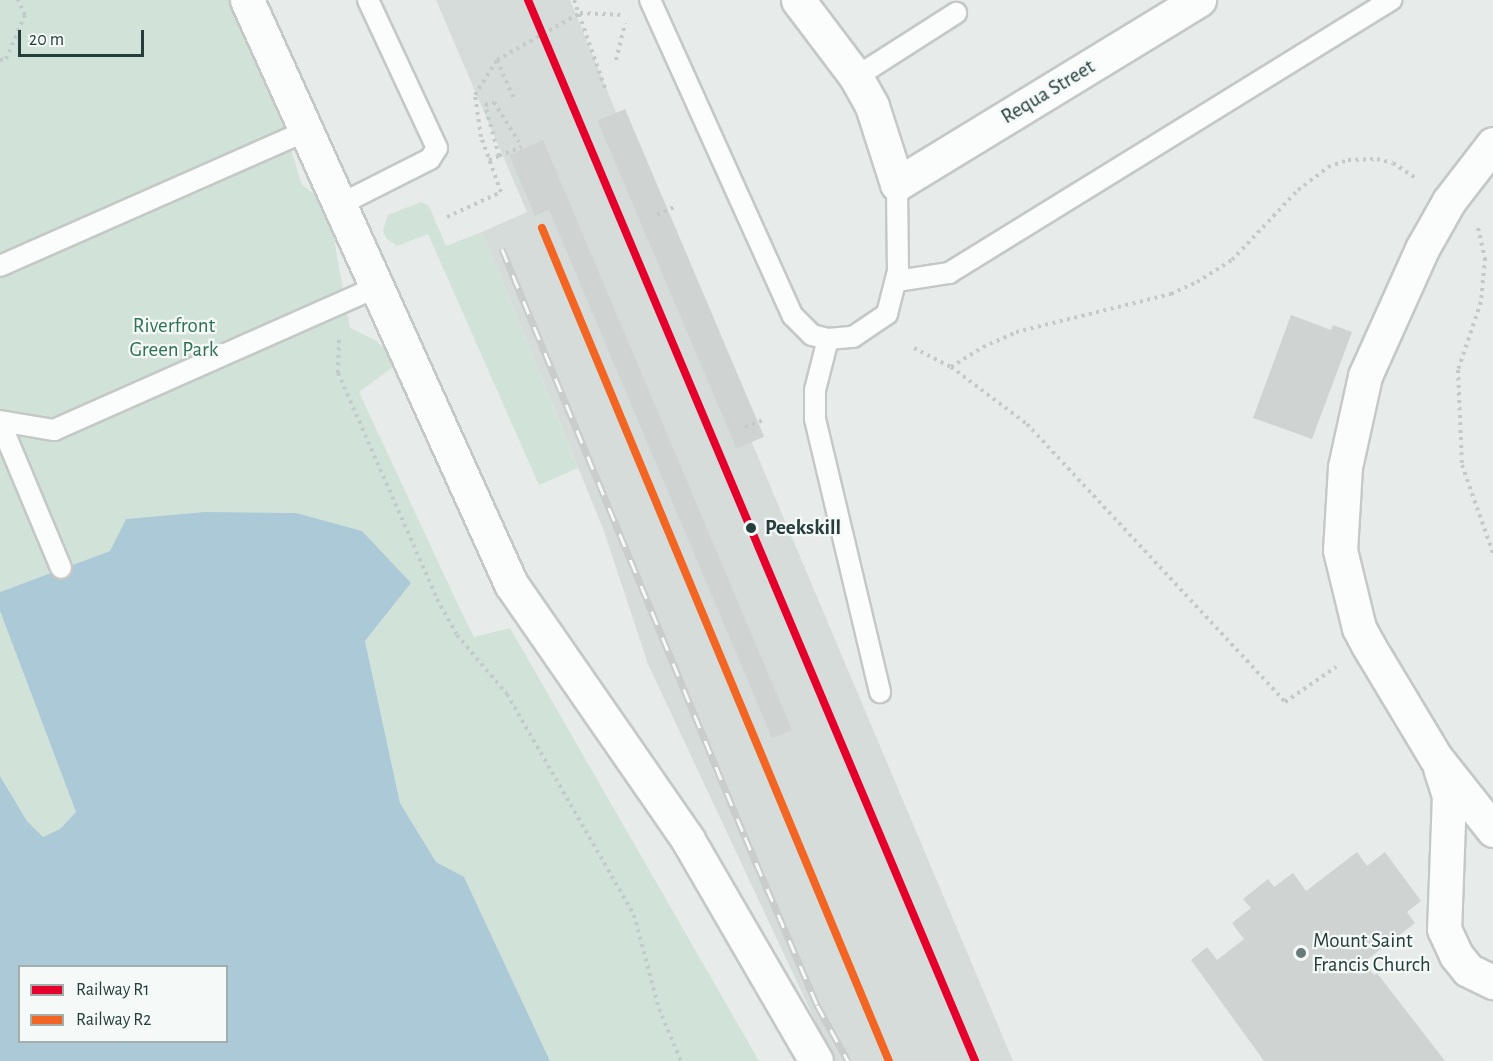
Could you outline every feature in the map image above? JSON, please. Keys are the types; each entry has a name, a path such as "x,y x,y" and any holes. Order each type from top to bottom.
{"street":[{"path":"247,0 511,584 688,840 816,1061"},
{"path":"798,0 856,77 872,106 897,184"},
{"name":"Requa Street","path":"897,184 1199,0"},
{"path":"1493,144 1449,201 1397,301 1355,409 1345,467 1340,550 1359,628 1368,645 1436,758 1493,830"},
{"path":"1436,758 1449,795 1444,929 1456,955 1468,970 1493,982"}],"lane":[{"path":"339,205 430,159 437,148 368,0"},
{"path":"650,0 793,316 812,334 828,339 853,338 879,323 893,302 897,281 897,184"},
{"path":"897,281 949,273 1391,0"},
{"path":"856,77 956,13"},
{"path":"0,266 306,130"},
{"path":"0,422 54,430 377,287"},
{"path":"828,339 815,390 815,419 880,692"},
{"path":"0,422 61,568"}],"path":[{"path":"0,60 6,58 25,15 18,0"},
{"path":"574,0 606,91"},
{"path":"447,217 501,192 481,137 475,95 497,60 580,13 633,16"},
{"path":"616,60 627,15"},
{"path":"497,60 514,99"},
{"path":"489,160 499,156 520,144 494,102 485,105 499,156"},
{"path":"951,367 983,347 1017,332 1171,294 1197,282 1232,260 1314,177 1348,160 1393,163 1472,218 1485,258 1481,302 1458,370 1462,465 1493,553"},
{"path":"657,214 674,207"},
{"path":"339,340 338,373 437,599 457,635 507,694 634,915 659,1009 681,1061"},
{"path":"914,348 951,367 1027,424 1285,702 1368,645"},
{"path":"745,428 763,420"}],"shaded area":[{"path":"436,0 570,0 744,424 1013,1061 834,1061 648,664 604,531 482,232 527,212"}],"green space":[{"name":"Riverfront Green Park","path":"0,0 238,0 268,76 302,185 321,199 330,217 350,328 377,341 390,356 393,367 359,392 460,609 474,637 510,628 759,1061 550,1061 464,878 436,862 400,803 365,641 411,583 296,513 204,512 127,519 110,551 0,592"},
{"path":"421,202 429,206 446,246 482,232 578,468 539,485 428,234 397,246 386,238 383,230 388,215"},
{"path":"0,611 76,812 60,829 43,838 27,821 0,776"}],"water":[{"path":"204,512 296,513 362,531 411,583 365,641 400,803 436,862 464,877 550,1061 0,1061 0,776 27,821 43,837 60,829 76,812 0,611 0,592 110,551 126,519"}],"building":[{"path":"625,109 764,437 736,448 597,121"},
{"path":"543,140 792,730 772,738 549,210 535,216 509,155"},
{"path":"1291,315 1331,330 1333,325 1352,332 1312,439 1253,418"},
{"name":"Mount Saint Francis Church","path":"1357,852 1367,866 1385,852 1421,901 1407,912 1415,923 1364,962 1374,975 1377,973 1445,1061 1264,1061 1191,960 1207,947 1217,960 1244,939 1232,923 1251,908 1243,899 1268,879 1274,887 1293,873 1306,891"}],"railway":[{"path":"542,228 889,1061"},
{"path":"502,249 745,837 817,1005 848,1061"}],"rail line":[{"name":"R1","path":"528,0 975,1061"},
{"name":"R2","path":"542,228 889,1061"}],"place":[{"name":"Peekskill","path":"751,528"},
{"name":"Mount Saint Francis Church","path":"1301,953"}]}
